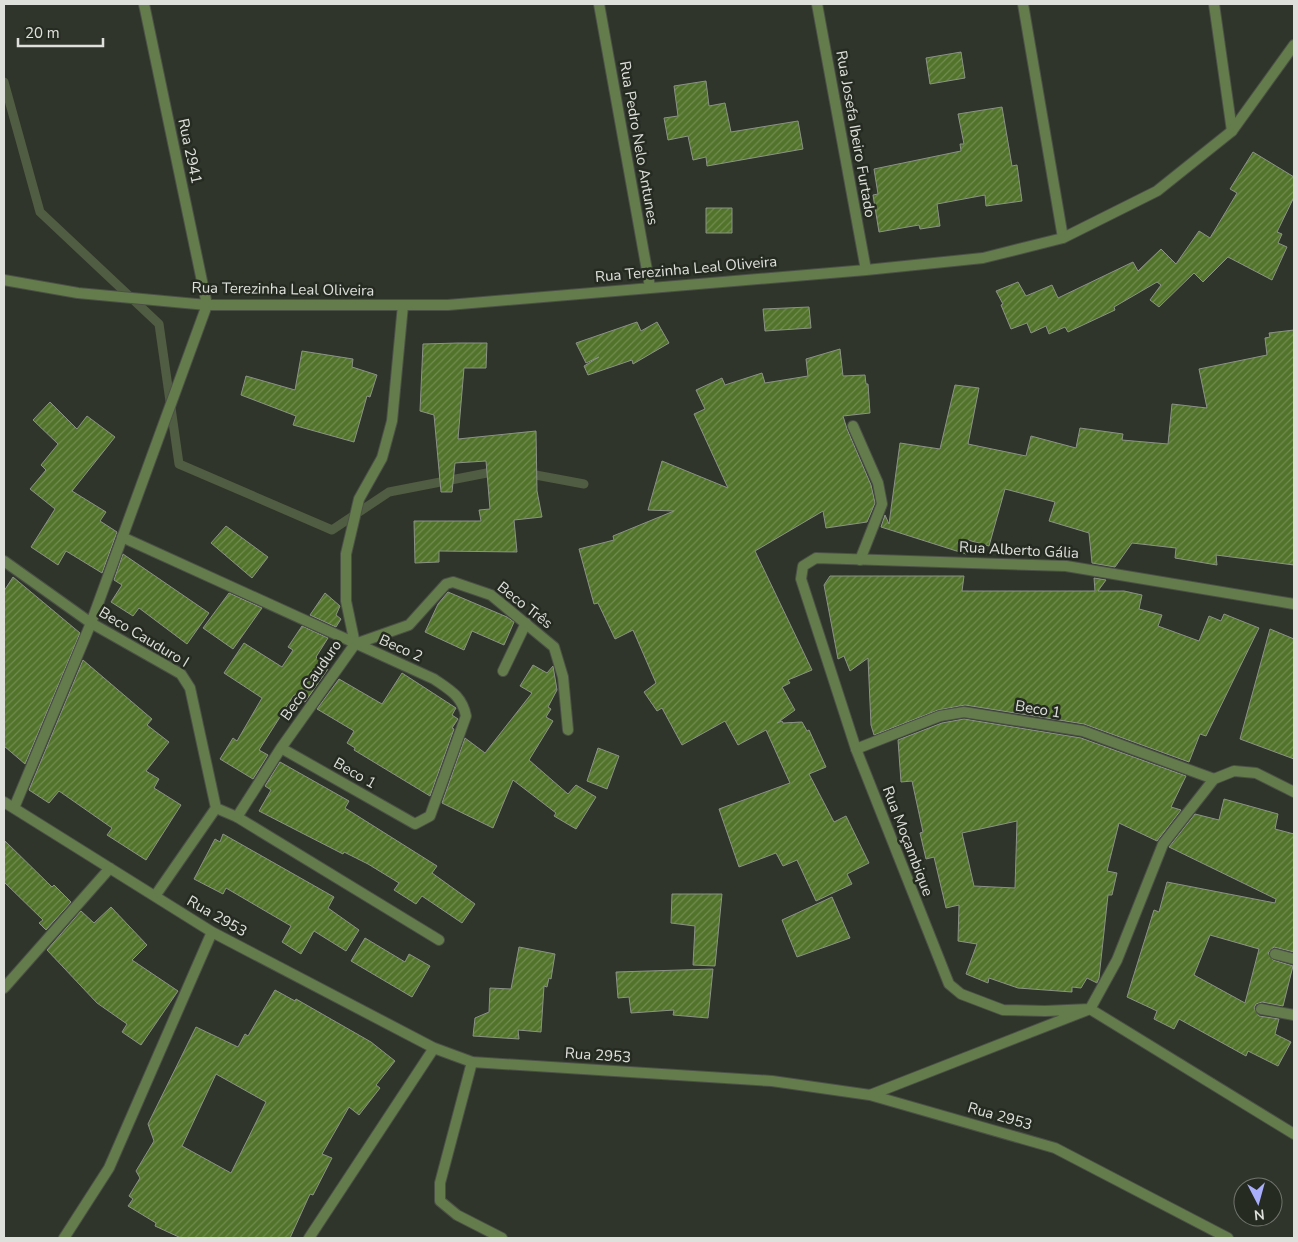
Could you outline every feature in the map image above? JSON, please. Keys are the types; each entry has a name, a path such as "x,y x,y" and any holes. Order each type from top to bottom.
{"street":[{"name":"Rua 2941","path":"144,4 207,305"},
{"name":"Rua Pedro Nelo Antunes","path":"599,4 650,287"},
{"name":"Rua Josefa Ibeiro Furtado","path":"817,4 866,270"},
{"path":"1023,4 1063,238"},
{"path":"1214,4 1232,131"},
{"name":"Rua Terezinha Leal Oliveira","path":"4,280 78,293 207,305 448,305 866,270 983,258 1063,238 1157,190 1232,131 1294,46"},
{"path":"14,808 90,623 207,305"},
{"name":"Beco Cauduro","path":"236,816 281,748 355,644 346,600 346,554 359,499 382,458 392,421 403,305"},
{"path":"853,426 878,484 882,504 860,560"},
{"name":"Beco 2","path":"122,538 434,679 458,695 464,704 466,716 430,816 415,824"},
{"name":"Rua Alberto Gália","path":"802,566 816,558 1066,566 1294,604"},
{"name":"Beco Cauduro I","path":"4,561 90,623 181,674 190,688 216,808"},
{"name":"Rua Moçambique","path":"802,566 801,579 856,749 950,984 961,994 1003,1010 1025,1011 1090,1008"},
{"name":"Beco Três","path":"355,644 409,625 446,584 453,582 491,595 554,647 563,677 568,730"},
{"path":"503,671 526,623"},
{"name":"Beco 1","path":"856,749 940,716 964,712 1083,731 1214,779"},
{"name":"Beco 1","path":"281,748 415,824"},
{"path":"870,1095 1090,1008 1117,960 1163,844 1214,779 1234,771 1256,773 1294,792"},
{"name":"Rua 2953","path":"4,802 212,932 434,1048 472,1062 772,1081 870,1095 1055,1148 1228,1238"},
{"path":"156,896 216,808 236,816 439,940"},
{"path":"4,988 110,868"},
{"path":"64,1238 109,1168 212,932"},
{"path":"1275,954 1294,959"},
{"path":"1090,1008 1294,1134"},
{"path":"1261,1009 1294,1015"},
{"path":"309,1238 434,1048"},
{"path":"472,1062 440,1183 440,1201 457,1215 502,1238"}],"building":[{"path":"961,52 965,78 930,84 926,58"},
{"path":"706,81 709,106 725,103 731,132 798,121 803,149 707,166 706,157 693,160 688,136 668,140 664,118 678,116 674,86"},
{"path":"1002,107 1012,166 1017,165 1022,201 986,206 985,195 937,204 940,226 920,229 919,225 879,232 873,195 878,194 874,169 961,151 960,144 964,144 958,114"},
{"path":"1253,152 1294,177 1294,197 1277,232 1282,234 1278,243 1287,247 1272,280 1228,257 1203,282 1194,273 1159,307 1150,300 1161,285 1157,282 1114,307 1115,310 1068,332 1065,327 1049,334 1046,326 1031,333 1027,323 1011,329 1001,305 1003,304 996,291 1018,282 1026,296 1052,285 1058,298 1133,262 1138,271 1161,249 1176,264 1199,231 1210,238 1237,193 1230,189"},
{"path":"706,208 732,208 732,233 706,233"},
{"path":"809,307 811,328 765,331 763,309"},
{"path":"637,322 641,331 657,322 669,343 633,364 632,360 588,375 584,366 599,357 586,363 576,343"},
{"path":"1294,330 1294,565 1216,555 1217,565 1175,558 1176,548 1132,543 1115,567 1092,563 1089,533 1049,521 1055,502 1005,489 989,546 968,540 966,554 881,527 885,515 889,524 900,443 940,449 955,385 979,388 968,444 1026,456 1031,436 1076,448 1080,428 1123,434 1122,440 1168,444 1172,404 1207,408 1199,369 1267,355 1265,338 1270,337 1269,333"},
{"path":"487,343 486,368 464,368 458,439 536,431 537,491 542,517 514,520 517,552 439,551 439,562 415,563 414,521 481,521 479,510 490,509 486,461 455,463 452,492 441,492 434,415 420,411 423,344"},
{"path":"840,349 843,376 865,375 866,384 868,384 870,413 843,416 871,485 875,503 867,522 826,528 823,511 755,551 812,670 788,680 790,683 782,687 795,710 777,723 782,721 783,723 802,722 807,731 809,730 826,767 809,774 834,822 846,816 869,863 847,874 852,884 816,901 797,860 783,866 776,853 739,867 719,809 790,783 766,730 738,745 725,721 682,745 662,708 657,711 644,692 656,683 633,630 615,639 598,603 594,604 579,549 614,540 613,536 674,511 648,510 662,461 728,488 694,414 705,409 696,390 722,378 725,385 762,373 765,383 808,376 806,359"},
{"path":"302,351 353,359 352,367 377,375 370,397 367,396 354,442 293,425 296,416 241,395 246,376 295,390"},
{"path":"50,402 77,429 87,416 115,437 72,491 106,512 100,521 117,532 102,573 66,551 58,565 31,547 55,509 30,489 46,470 41,465 58,444 33,420"},
{"path":"226,526 268,557 252,578 211,543"},
{"path":"123,554 209,613 187,644 139,608 133,616 111,602 122,585 114,580"},
{"path":"830,576 964,576 962,591 1095,591 1094,578 1106,580 1098,591 1124,591 1142,595 1139,609 1162,615 1158,626 1199,641 1209,616 1221,621 1224,614 1259,628 1206,736 1200,734 1189,762 1084,724 965,705 938,710 874,735 871,725 868,658 850,671 844,656 838,659 824,585"},
{"path":"13,577 80,633 25,764 4,746 4,591"},
{"path":"448,592 507,617 514,622 504,645 472,631 464,650 425,632 438,604"},
{"path":"229,593 262,608 233,649 203,628"},
{"path":"325,593 340,606 336,615 341,619 336,627 310,615"},
{"path":"302,626 328,638 316,657 328,669 305,702 294,695 259,750 268,755 253,779 220,759 233,738 237,741 262,698 224,673 244,643 282,667 293,650 288,647"},
{"path":"1270,629 1294,639 1294,759 1240,739"},
{"path":"83,660 152,719 147,725 169,742 146,771 159,779 154,788 181,805 146,860 107,835 112,828 59,791 49,803 29,790"},
{"path":"533,665 547,673 553,666 557,690 548,707 551,709 546,717 553,721 529,760 568,794 576,785 596,797 576,829 554,816 556,813 513,780 493,828 442,803 465,738 485,753 532,693 520,686"},
{"path":"402,673 456,708 452,715 458,719 452,728 454,729 430,796 354,750 355,748 347,743 354,731 317,709 339,679 382,704"},
{"path":"964,719 1081,738 1186,776 1171,807 1181,810 1157,841 1119,823 1107,871 1117,873 1112,895 1108,895 1097,983 1087,978 1081,988 1072,987 1072,992 1018,988 989,978 988,983 966,974 977,944 958,941 959,905 946,908 934,857 926,859 920,833 923,832 912,781 901,782 898,740 942,723","holes":["1017,821 1015,888 974,886 962,833"]},
{"path":"598,748 619,756 607,789 587,781"},
{"path":"280,762 349,801 345,808 437,866 432,873 475,904 462,923 422,896 416,904 394,890 399,883 368,864 344,852 343,854 259,811 271,790 265,786"},
{"path":"1224,799 1278,814 1275,829 1294,834 1294,952 1274,947 1268,953 1273,960 1293,966 1283,1006 1262,1002 1256,1004 1254,1008 1259,1016 1279,1019 1275,1034 1291,1042 1278,1066 1248,1051 1246,1056 1179,1019 1174,1029 1154,1019 1157,1011 1127,997 1154,910 1159,912 1167,882 1275,903 1276,899 1169,847 1195,814 1219,820","holes":["1210,935 1259,949 1245,1003 1194,975"]},
{"path":"223,834 334,897 328,908 359,930 346,951 314,931 301,954 282,942 291,926 226,888 223,894 194,879 215,839 220,842"},
{"path":"4,840 52,887 54,885 71,902 46,930 39,923 43,920 4,882"},
{"path":"672,894 722,894 715,966 693,965 695,926 671,923"},
{"path":"832,897 850,938 797,957 782,920"},
{"path":"111,907 147,945 132,960 178,991 141,1045 122,1032 127,1024 97,1003 47,950 81,911 94,923"},
{"path":"365,938 405,962 409,954 430,966 412,997 351,961"},
{"path":"519,947 555,954 551,979 549,978 547,987 544,986 541,1032 518,1030 519,1039 473,1036 475,1018 489,1012 490,988 511,989"},
{"path":"713,969 708,1018 673,1015 674,1010 631,1013 629,997 618,998 616,972"},
{"path":"275,990 295,1001 296,999 371,1042 395,1061 376,1085 380,1088 359,1115 349,1107 322,1154 332,1158 313,1195 310,1194 290,1238 181,1238 155,1226 156,1223 128,1206 133,1199 129,1196 140,1178 136,1171 154,1141 148,1124 196,1027 238,1047 245,1034 248,1036","holes":["216,1074 266,1102 231,1173 182,1146"]}],"waterway":[{"path":"4,82 40,212 159,324 179,464 332,530 389,492 497,471"},
{"path":"525,473 584,484"}]}
